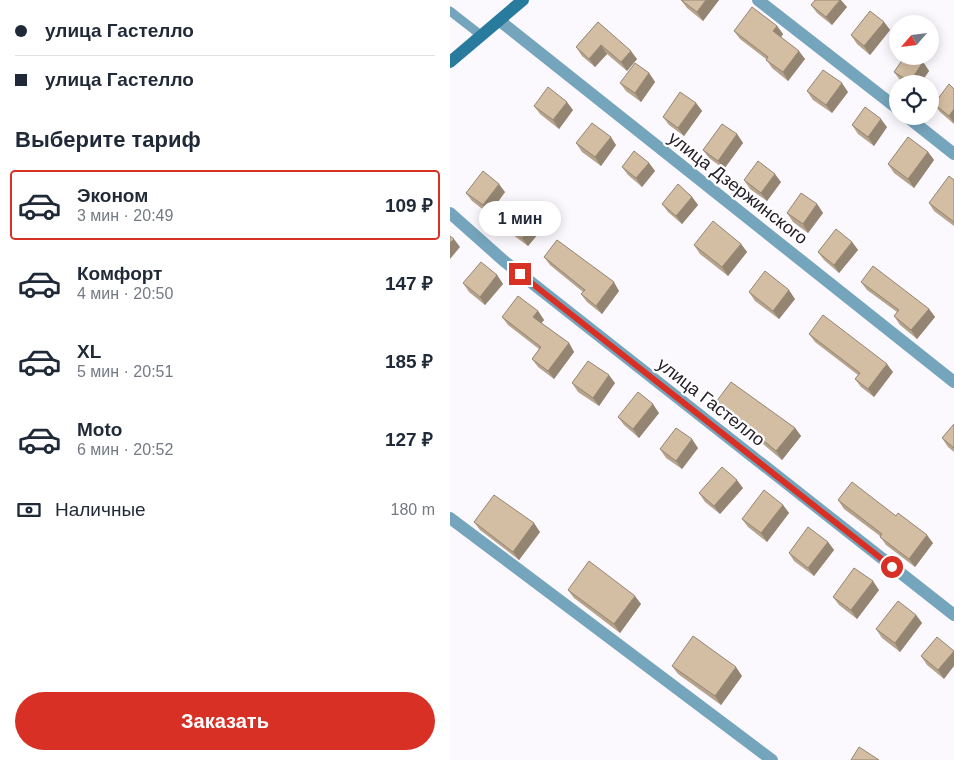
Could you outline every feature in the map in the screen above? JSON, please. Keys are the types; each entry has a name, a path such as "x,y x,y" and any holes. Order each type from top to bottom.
{"street":[{"path":"450,62 523,0"},
{"path":"758,0 889,103"},
{"name":"улица Дзержинского","path":"500,21 954,382"},
{"path":"917,125 954,154"},
{"name":"улица Гастелло","path":"450,213 504,261 954,615"},
{"path":"450,518 772,760"}],"lane":[{"path":"450,11 482,36"}],"building":[{"path":"681,0 706,0 697,12"},
{"path":"815,0 840,0 826,17 811,5"},
{"path":"752,7 777,26 773,31 799,51 783,72 766,60 768,57 734,31"},
{"path":"870,11 884,22 864,46 851,35"},
{"path":"598,22 631,51 621,62 601,45 589,59 576,47"},
{"path":"635,63 649,73 635,93 620,83"},
{"path":"899,65 921,65 915,75 899,75 894,72"},
{"path":"823,70 842,83 826,105 807,91"},
{"path":"949,84 954,89 954,109 949,116 939,108 939,97"},
{"path":"548,87 567,102 553,120 534,106"},
{"path":"680,92 696,103 678,128 663,117"},
{"path":"865,107 881,119 868,137 852,125"},
{"path":"592,123 611,137 595,157 576,143"},
{"path":"722,124 737,134 718,161 703,150"},
{"path":"908,137 928,152 908,179 888,164"},
{"path":"634,151 649,163 636,178 622,167"},
{"path":"758,161 775,174 761,193 744,180"},
{"path":"483,171 499,184 483,205 466,193"},
{"path":"949,176 954,180 954,222 929,203"},
{"path":"678,184 692,197 676,216 662,204"},
{"path":"801,193 817,204 803,224 787,213"},
{"path":"522,208 537,219 522,238 507,226"},
{"path":"713,221 741,244 722,267 694,245"},
{"path":"836,229 852,242 834,265 818,252"},
{"path":"557,240 614,282 596,306 581,294 585,290 544,257"},
{"path":"481,262 497,275 480,297 463,283"},
{"path":"873,266 929,309 911,330 894,316 899,310 861,282"},
{"path":"765,271 789,290 773,311 749,292"},
{"path":"518,296 538,311 533,317 569,343 548,371 532,359 541,347 502,317"},
{"path":"823,315 887,364 868,389 855,379 860,373 809,334"},
{"path":"588,361 609,375 593,398 572,383"},
{"path":"731,382 795,428 776,451 758,434 716,402"},
{"path":"638,392 653,404 633,429 618,417"},
{"path":"954,424 954,448 942,438"},
{"path":"676,428 692,439 676,461 660,449"},
{"path":"722,467 737,480 714,506 699,493"},
{"path":"852,482 896,516 898,513 927,535 909,559 880,537 882,534 838,500"},
{"path":"764,490 783,505 761,533 742,519"},
{"path":"494,495 534,523 513,552 474,522"},
{"path":"808,527 828,542 808,568 789,553"},
{"path":"589,561 635,596 614,624 568,590"},
{"path":"854,568 873,581 851,610 833,597"},
{"path":"898,601 916,615 895,643 876,629"},
{"path":"693,636 736,667 715,696 672,666"},
{"path":"937,637 954,651 938,670 921,656"},
{"path":"859,747 879,760 851,760"}],"route":[{"path":"520,274 892,567"}]}
